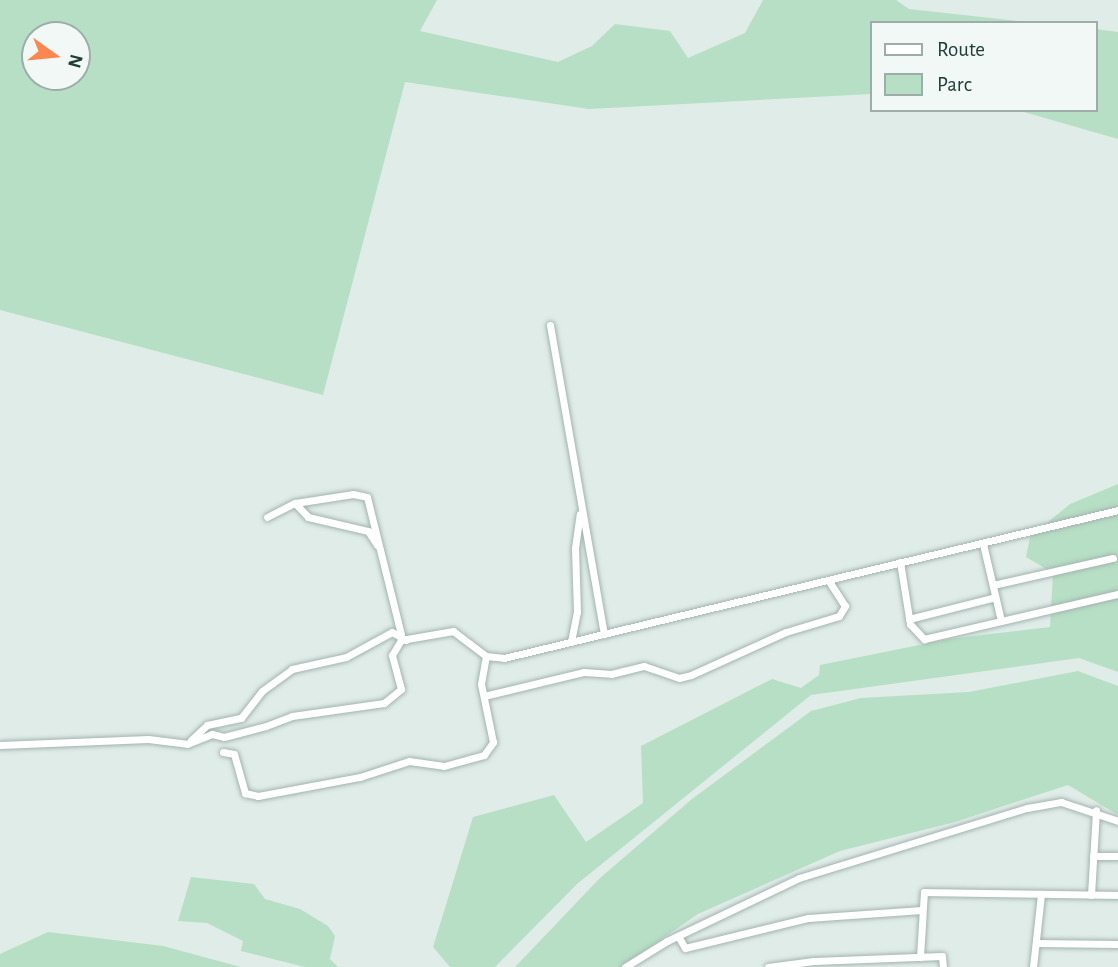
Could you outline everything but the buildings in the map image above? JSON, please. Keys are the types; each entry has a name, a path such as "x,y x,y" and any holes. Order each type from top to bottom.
{"street":[{"path":"550,325 576,457 581,510 604,634"},
{"path":"267,517 295,503 364,495 372,505 379,548 403,637"},
{"path":"295,503 308,517 369,531 379,548"},
{"path":"571,642 577,612 575,548 581,510"},
{"path":"187,744 207,725 241,718 262,691 292,669 346,657 392,632 403,637 453,631 486,656 505,658 1118,510"},
{"path":"983,544 1001,621"},
{"path":"993,585 1112,558"},
{"path":"900,562 909,619 916,636 924,639 1118,594"},
{"path":"484,696 584,672 611,674 644,666 679,678 691,675 786,632 839,616 845,606 828,580"},
{"path":"909,619 995,597"},
{"path":"0,745 148,738 187,744 212,734 224,737 292,716 390,701 402,682 393,652 403,637"},
{"path":"223,752 234,754 245,793 254,796 360,777 409,761 451,765 491,749 481,671 486,656"},
{"path":"625,967 678,936 799,878 1027,808 1057,802 1096,810 1118,821"},
{"path":"1091,895 1096,810"},
{"path":"1093,856 1118,856"},
{"path":"920,957 924,892 1118,895"},
{"path":"1033,967 1041,895"},
{"path":"678,936 685,948 808,918 922,910"},
{"path":"1036,943 1118,944"},
{"path":"768,967 942,956 943,967"}],"green space":[{"path":"0,0 437,0 420,31 558,62 592,46 615,24 670,31 688,58 745,33 763,0 896,0 909,9 1017,21 870,21 870,94 589,109 405,82 323,395 0,310"},
{"path":"1097,29 1118,32 1118,139 1024,112 1097,112"},
{"path":"1118,484 1118,672 1079,658 811,695 577,884 495,967 450,967 433,947 473,817 554,795 586,842 643,803 641,746 772,679 801,688 819,675 820,665 949,639 1050,627 1053,573 1026,557 1030,537 1070,504"},
{"path":"1078,671 1118,686 1118,815 1068,785 955,822 840,851 698,914 621,967 515,967 600,878 692,799 811,711 861,698 969,692"},
{"path":"191,877 254,884 265,899 300,909 328,926 335,936 330,959 338,967 305,967 241,951 243,941 207,923 178,921"},
{"path":"48,932 163,946 241,967 0,967 0,954"}]}
